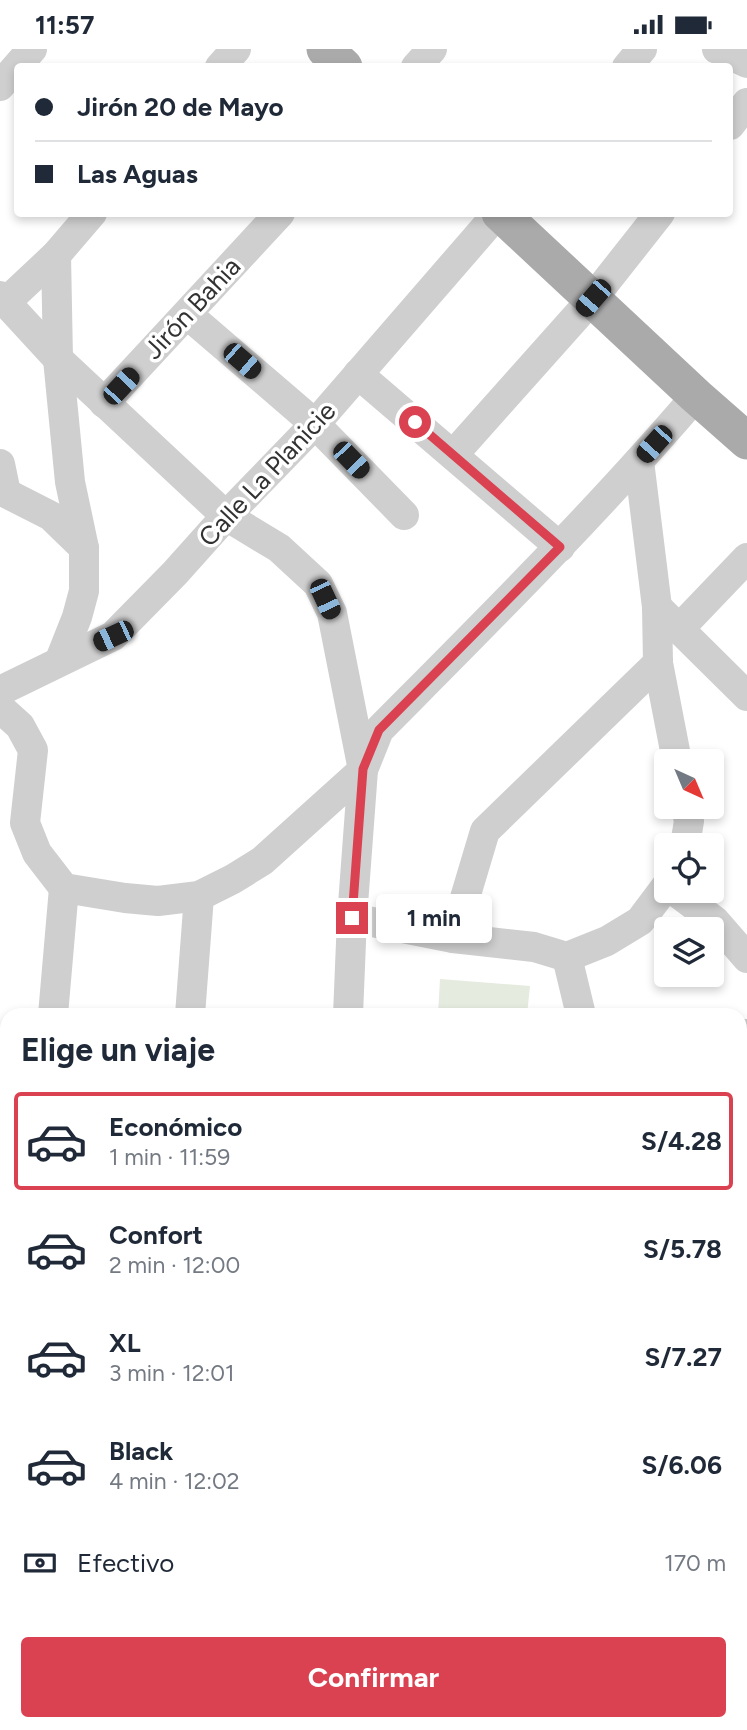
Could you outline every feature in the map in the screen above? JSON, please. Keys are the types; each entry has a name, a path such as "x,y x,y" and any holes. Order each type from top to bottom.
{"main road":[{"path":"324,49 340,63"},
{"path":"503,217 747,440"}],"street":[{"path":"20,63 32,49"},
{"path":"224,63 236,49"},
{"path":"420,63 432,49"},
{"path":"630,63 642,49"},
{"path":"717,49 747,63"},
{"path":"0,86 14,70"},
{"path":"733,121 747,103"},
{"path":"89,217 56,255 3,299 58,359 226,516 279,548 318,584 332,613 363,769 348,1008"},
{"name":"Jirón Bahia","path":"104,403 276,217"},
{"name":"Calle La Planicie","path":"0,691 113,636 176,573 315,423 495,217"},
{"path":"453,455 593,298 657,217"},
{"path":"56,255 58,359 70,482 83,548 84,591 60,660"},
{"path":"187,314 315,423 404,515"},
{"path":"358,374 560,547"},
{"path":"64,888 158,901 200,896 262,861 363,769 379,730 560,547 696,396"},
{"path":"639,461 657,607 658,663 675,749"},
{"path":"0,464 3,492 51,516 83,548"},
{"path":"679,629 747,558"},
{"path":"657,607 747,696"},
{"path":"453,938 485,831 658,663"},
{"path":"0,708 20,726 33,750 25,823 37,853 64,888 54,1008"},
{"path":"191,1008 200,896"},
{"path":"352,918 453,938 534,947 567,957 607,941 640,921 654,902"},
{"path":"691,903 715,921 747,958"},
{"path":"567,957 579,1008"}],"shaded area":[{"path":"440,979 530,986 528,1008 438,1008"}],"route":[{"path":"352,918 363,769 379,730 560,547 415,422"}]}
